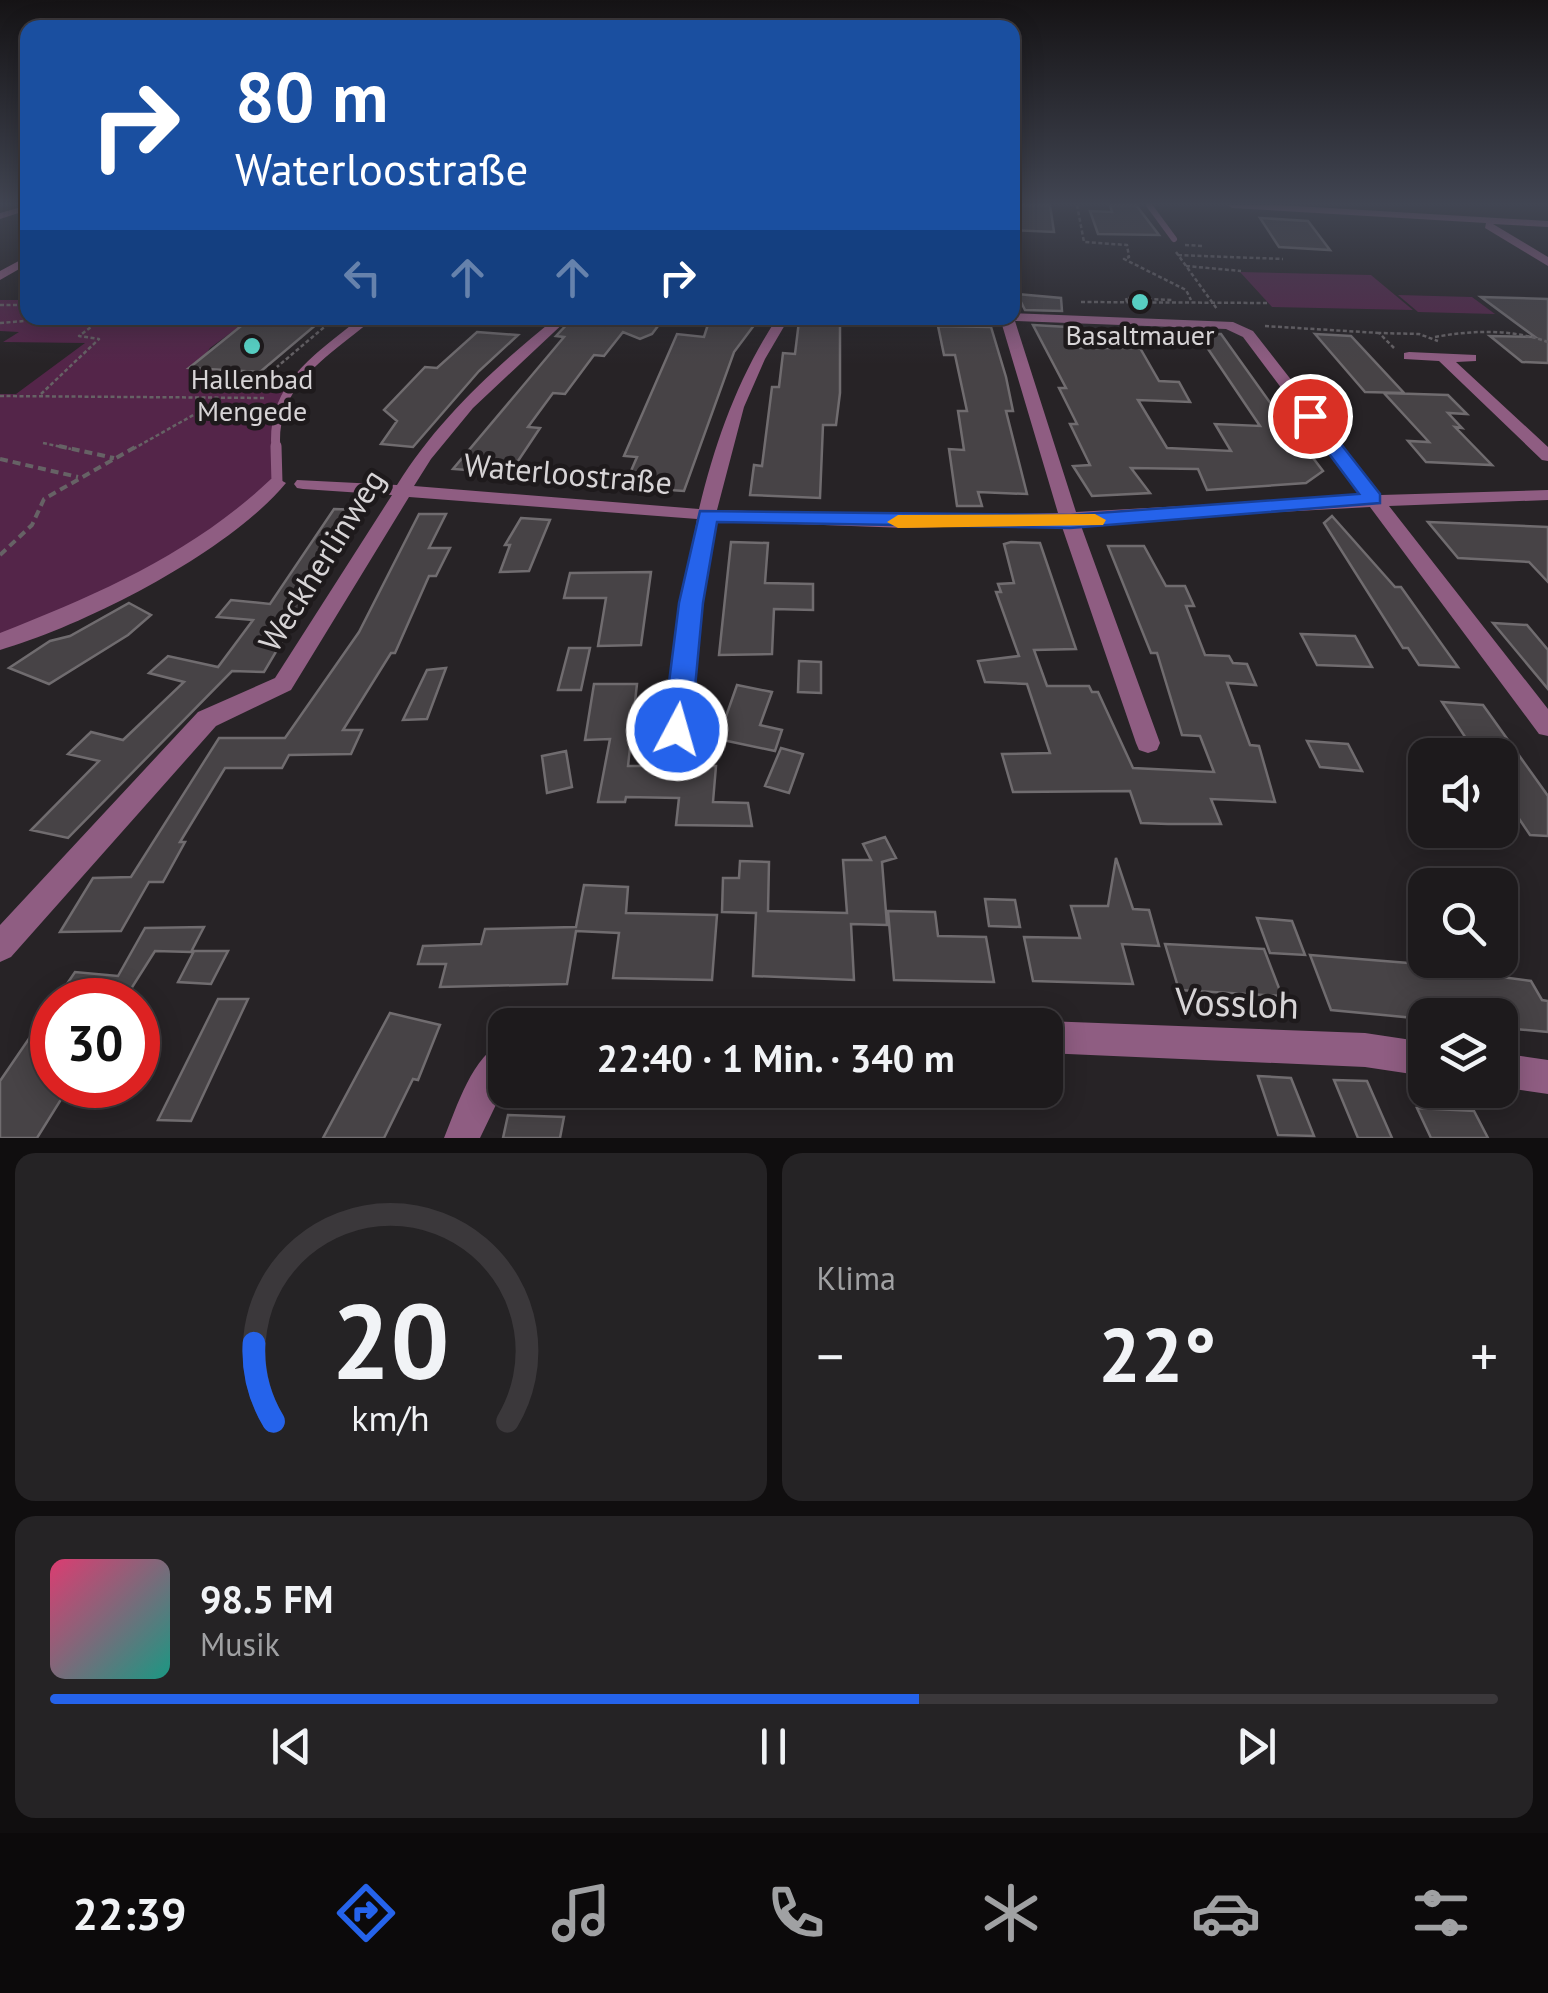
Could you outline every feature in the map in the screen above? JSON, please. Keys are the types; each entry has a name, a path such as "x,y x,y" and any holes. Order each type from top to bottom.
{"street":[{"path":"1020,317 1240,326 1548,727"},
{"name":"Weckherlinweg","path":"0,946 207,719 232,704 263,698 283,684 402,490 440,438 481,393 555,325"},
{"path":"677,730 691,603 708,515 751,366 779,325"},
{"path":"1012,325 1070,522 1148,743"},
{"path":"1409,356 1471,358"},
{"path":"1443,357 1548,456"},
{"path":"0,642 140,581 242,516 277,483"},
{"name":"Waterloostraße","path":"303,484 708,515 1070,522 1373,499 1548,496"},
{"name":"Vossloh","path":"1063,1037 1364,1050 1408,1056"},
{"path":"1518,1073 1548,1077"},
{"path":"462,1138 488,1081"}],"lane":[{"path":"277,483 281,460 275,430 280,398 359,325"}],"path":[{"path":"1124,258 1186,290 1192,301"},
{"path":"1180,258 1212,302 1240,326 1379,333"},
{"path":"1186,266 1241,271"},
{"path":"1068,319 1064,302 1269,303"},
{"path":"38,396 99,339 79,336 94,325"},
{"path":"1284,327 1289,333"},
{"path":"1432,338 1463,332 1525,334 1547,341"},
{"path":"0,396 257,398"},
{"path":"0,555 32,525 44,499 224,398"},
{"path":"43,442 114,458"},
{"path":"0,459 80,478"}],"shaded area":[{"path":"1240,272 1371,275 1413,310 1272,307"},
{"path":"1398,295 1472,297 1495,314 1418,312"},
{"path":"0,300 20,300 20,325 241,325 210,348 195,370 260,372 293,382 280,399 275,483 180,557 0,642 0,394 16,394 85,343 3,342 19,332 0,331"}],"building":[{"path":"1020,294 1061,298 1062,311 1025,310"},
{"path":"1481,297 1548,299 1548,363 1522,362 1490,336 1535,337"},
{"name":"Hallenbad Mengede","path":"242,325 316,325 260,372 189,368"},
{"path":"566,325 659,325 652,334 640,339 623,332 604,356 594,355 565,394 553,393 528,427 540,428 510,473 453,469 564,337 556,336"},
{"path":"708,325 754,325 734,352 684,491 624,487 637,457 624,456 677,334 704,337"},
{"path":"799,325 840,325 840,393 836,425 823,425 820,498 750,495 754,465 762,466 772,387 779,387 783,353 795,354"},
{"path":"1033,325 1068,327 1080,348 1140,348 1159,381 1179,382 1190,402 1138,400 1167,448 1231,451 1215,424 1260,426 1198,334 1221,334 1291,432 1304,432 1320,454 1310,454 1323,471 1306,483 1207,490 1198,469 1131,468 1150,493 1092,496 1073,466 1090,465 1070,424 1077,424 1059,388 1066,388"},
{"path":"938,326 991,327 1006,377 1013,411 1006,411 1027,494 978,492 982,506 957,506 949,449 964,450 958,411 967,411 955,355 944,355"},
{"path":"477,332 518,335 479,371 413,447 381,444 397,421 384,410 425,367 437,368"},
{"path":"1315,334 1351,336 1404,393 1365,392"},
{"path":"1384,393 1448,395 1467,414 1448,413 1462,428 1455,427 1492,465 1426,462 1408,441 1429,442"},
{"path":"334,509 360,510 264,672 232,671 68,838 31,830 99,761 68,754 91,732 123,740 184,682 149,673 168,656 218,667 253,620 217,617 231,600 270,604"},
{"path":"419,514 446,514 429,548 450,548 436,576 429,576 395,653 391,653 343,730 362,730 351,754 289,755 282,768 225,768 180,842 185,842 163,882 149,882 121,931 60,932 93,878 131,877 219,738 285,738 359,632"},
{"path":"1332,516 1395,587 1401,587 1458,667 1419,665 1408,648 1403,648 1324,523"},
{"path":"521,518 550,520 529,571 500,572 510,545 505,545"},
{"path":"1428,522 1548,527 1548,582 1529,562 1458,558"},
{"path":"731,542 768,543 765,583 813,584 813,610 774,609 772,654 719,655"},
{"path":"1040,543 1076,649 1034,650 1047,686 1089,686 1092,692 1098,692 1133,768 1214,772 1200,736 1182,735 1157,653 1151,653 1108,546 1144,546 1166,586 1185,586 1194,606 1186,606 1205,655 1229,656 1233,663 1247,664 1256,685 1227,683 1250,745 1259,746 1275,802 1211,799 1221,824 1141,823 1130,791 1013,792 1002,754 1050,753 1027,684 985,682 978,661 1019,656 996,592 1001,592 998,584 1014,583 1004,544"},
{"path":"651,572 641,645 598,646 606,598 564,598 570,573"},
{"path":"129,603 151,615 128,635 49,684 9,668 50,641 70,636"},
{"path":"1493,623 1527,625 1548,650 1548,689"},
{"path":"1301,634 1355,636 1372,667 1317,665"},
{"path":"569,648 590,648 581,690 558,690"},
{"path":"799,661 821,662 821,693 798,692"},
{"path":"446,668 427,719 403,720 427,670"},
{"path":"594,684 637,684 628,766 716,766 713,802 748,803 752,826 676,825 679,798 626,797 625,802 598,802 610,739 585,740"},
{"path":"737,685 772,692 760,725 782,730 775,751 718,739"},
{"path":"1442,702 1483,705 1507,738 1466,738"},
{"path":"1307,741 1348,744 1362,771 1320,767"},
{"path":"781,748 803,754 789,793 765,786"},
{"path":"566,751 572,787 547,793 542,756"},
{"path":"1518,754 1548,796 1548,836 1530,835 1518,817"},
{"path":"885,837 896,858 882,862 887,925 851,924 854,980 753,976 756,913 722,912 723,878 739,878 740,861 769,862 768,911 847,913 843,860 871,860 863,844"},
{"path":"1116,858 1133,909 1149,910 1159,946 1122,944 1133,984 1033,981 1024,937 1080,938 1071,906 1108,906"},
{"path":"584,885 628,887 626,913 717,915 712,980 613,978 619,933 576,931 567,984 440,987 446,964 418,964 423,946 481,944 485,929 576,927"},
{"path":"985,899 1015,900 1020,927 989,926"},
{"path":"888,911 935,912 938,936 986,937 994,982 894,980"},
{"path":"1257,918 1292,921 1305,955 1270,953"},
{"path":"204,927 191,952 155,951 138,978 71,978 75,972 118,976 145,928"},
{"path":"1165,944 1264,949 1282,996 1179,990"},
{"path":"194,951 228,951 211,984 178,982"},
{"path":"1310,955 1408,963 1408,978 1531,981 1542,1000 1548,1001 1548,1032 1518,1029 1518,998 1408,998 1408,1017 1331,1010"},
{"path":"218,999 248,999 191,1121 158,1120"},
{"path":"390,1013 440,1025 418,1080 413,1079 384,1138 323,1138"},
{"path":"30,1037 30,1108 56,1108 37,1138 0,1138 0,1081"},
{"path":"1258,1076 1291,1078 1314,1136 1278,1135"},
{"path":"1334,1080 1367,1081 1392,1138 1358,1138"},
{"path":"1417,1108 1474,1111 1488,1138 1431,1138"},
{"path":"508,1115 564,1117 560,1138 503,1138"}],"slow traffic":[{"path":"898,522 1095,520"}],"place":[{"name":"Basaltmauer","path":"1140,302"},
{"name":"Hallenbad Mengede","path":"252,346"}],"route":[{"path":"677,730 691,603 708,515 900,522 1070,522 1373,499 1310,416"}]}
